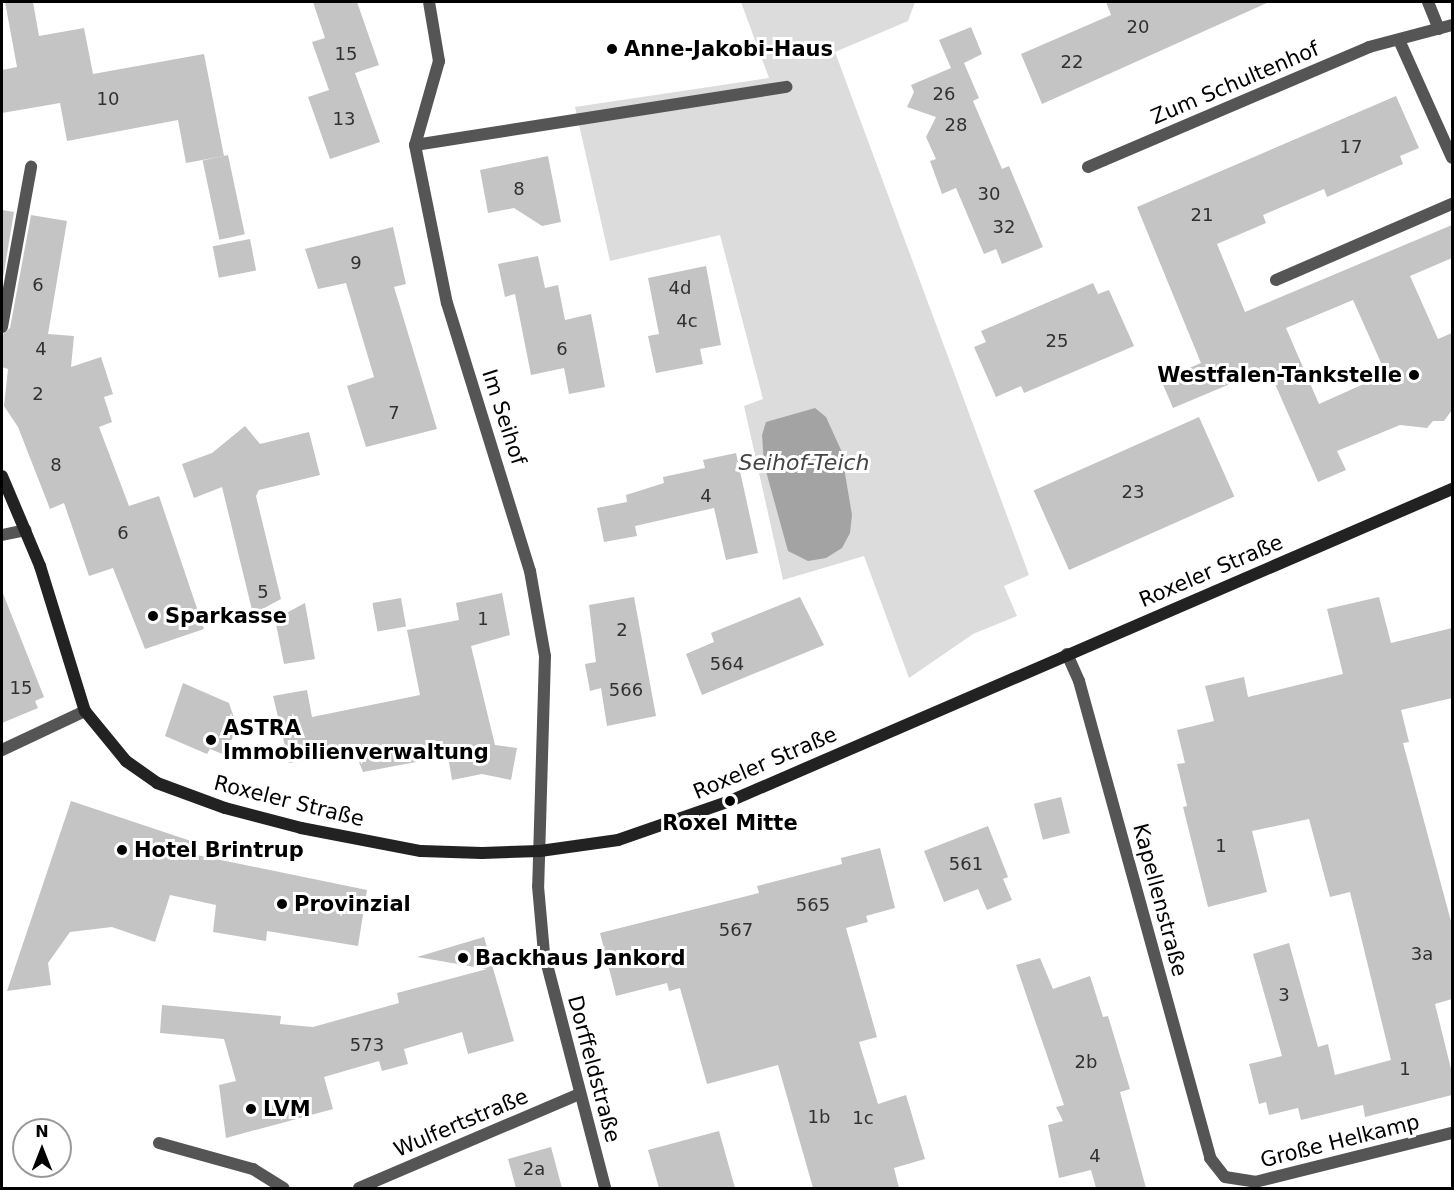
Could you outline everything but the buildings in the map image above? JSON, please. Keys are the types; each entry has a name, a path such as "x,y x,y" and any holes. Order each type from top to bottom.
{"main road":[{"name":"Roxeler Straße","path":"2,476 25,530 85,711 108,744 157,783 225,808 421,851 540,851 618,840 730,801 1452,489"}],"street":[{"name":"Im Seihof","path":"429,2 440,61 415,145 447,303 508,492 545,656 540,851"},
{"path":"1428,2 1439,29"},
{"name":"Zum Schultenhof","path":"1088,167 1369,47 1452,25"},
{"path":"1399,40 1452,158"},
{"path":"415,145 786,87"},
{"path":"2,327 31,167"},
{"path":"1276,280 1452,204"},
{"path":"2,535 25,530"},
{"name":"Kapellenstraße","path":"1067,654 1079,681 1210,1158"},
{"path":"2,750 85,711"},
{"name":"Dorffeldstraße","path":"540,851 544,953 605,1188"},
{"name":"Wulfertstraße","path":"359,1188 579,1094"},
{"name":"Große Helkamp","path":"1210,1158 1225,1177 1256,1182 1452,1134"},
{"path":"159,1143 253,1169 284,1188"}],"shaded area":[{"path":"741,2 915,2 908,21 835,52 1029,575 1004,586 1017,616 973,634 909,678 864,556 783,580 744,406 763,399 720,235 610,261 575,107 769,78"}],"water":[{"name":"Seihof-Teich","path":"815,408 826,417 841,450 852,515 850,533 842,548 826,558 808,561 788,551 764,464 762,435 766,422"}],"place":[{"name":"Anne-Jakobi-Haus","path":"612,49"},
{"name":"Westfalen-Tankstelle","path":"1414,375"},
{"name":"Sparkasse","path":"153,616"},
{"name":"ASTRA Immobilienverwaltung","path":"211,740"},
{"name":"Roxel Mitte","path":"730,801"},
{"name":"Hotel Brintrup","path":"122,850"},
{"name":"Provinzial","path":"282,904"},
{"name":"Backhaus Jankord","path":"463,958"},
{"name":"LVM","path":"251,1109"}]}
